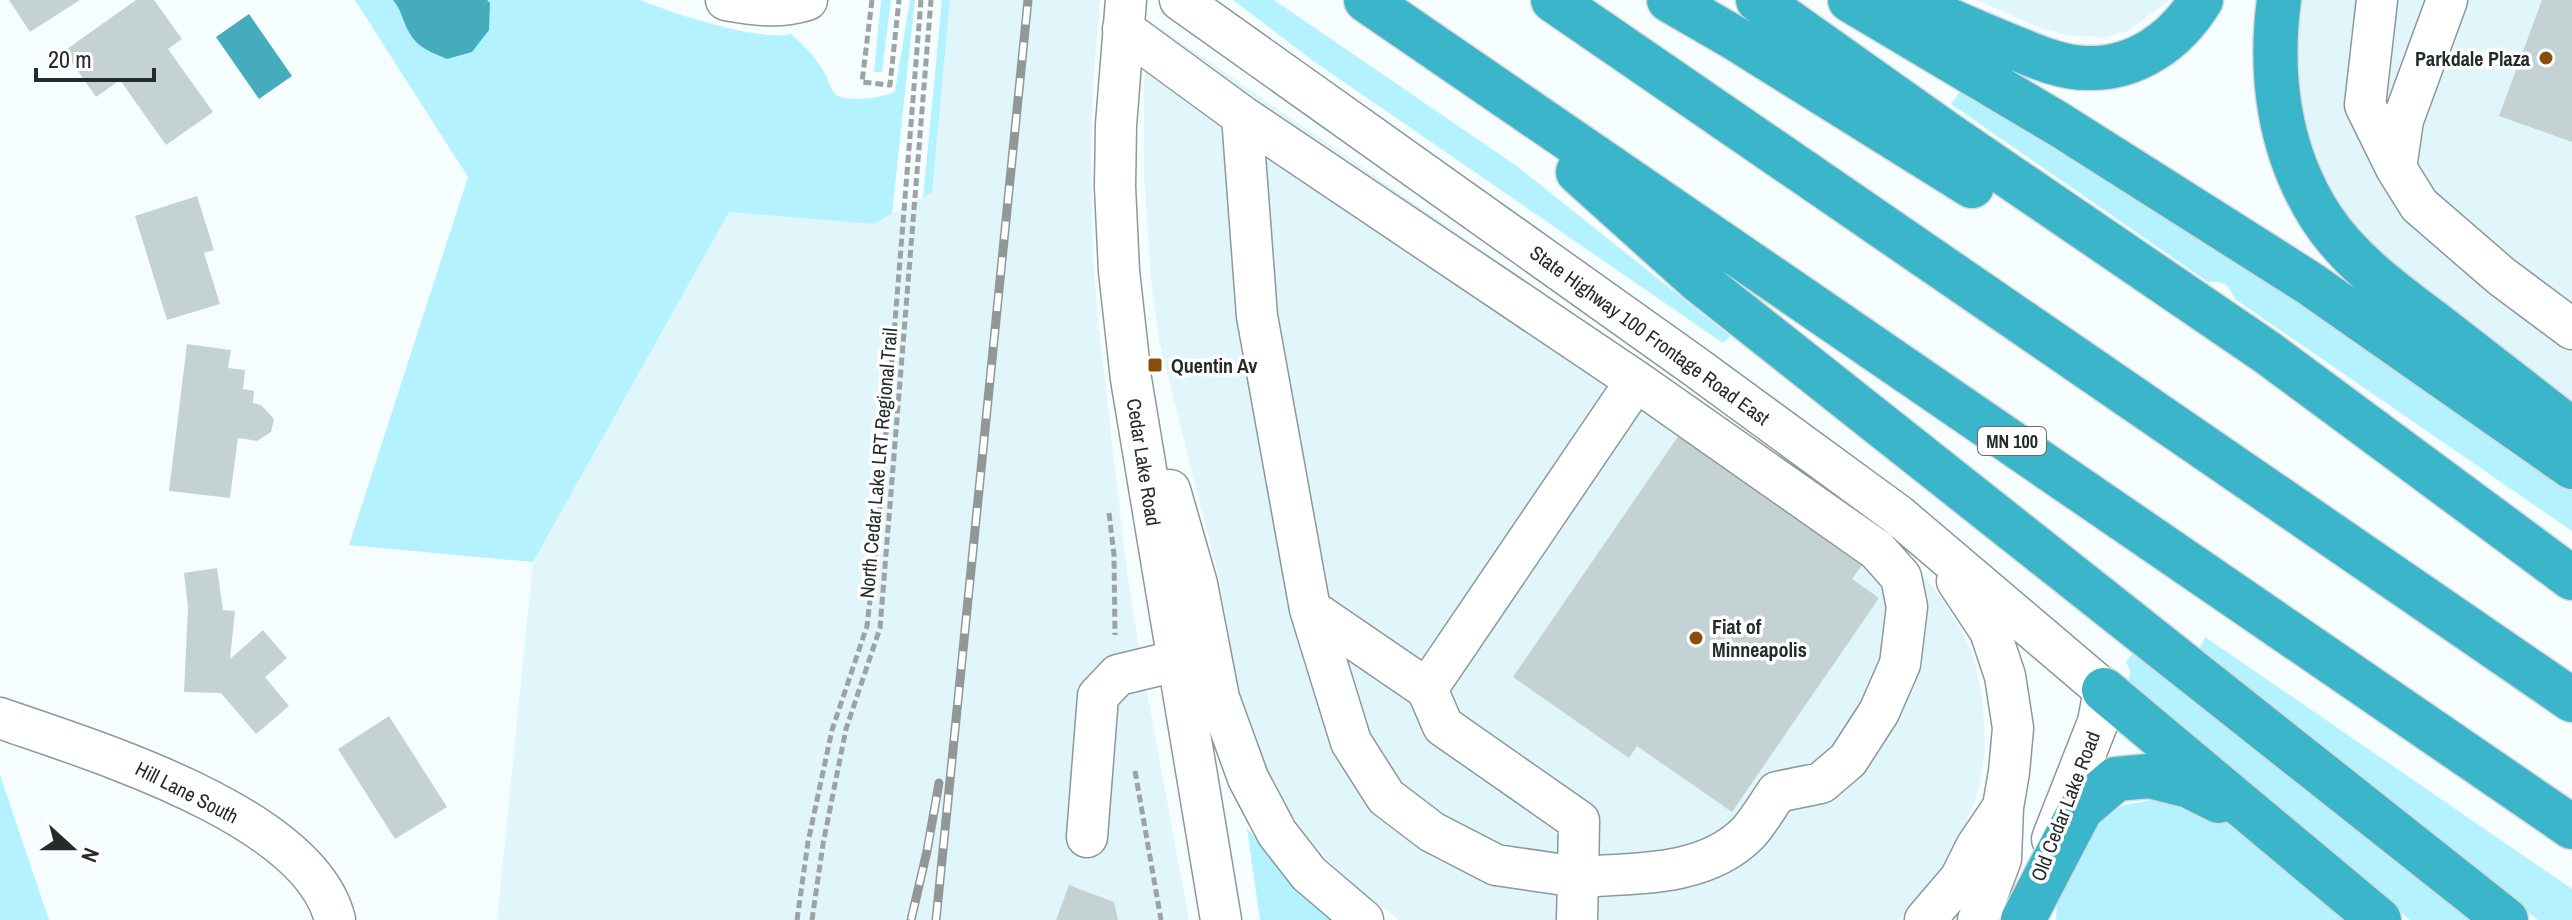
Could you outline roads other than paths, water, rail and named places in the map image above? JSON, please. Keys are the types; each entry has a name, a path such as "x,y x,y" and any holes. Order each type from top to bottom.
{"highway":[{"name":"MN 100","path":"1366,0 2572,827"},
{"path":"1553,0 2572,700"},
{"path":"1669,0 1938,164 2355,438 2489,518"},
{"path":"1758,0 1947,134 2268,353 2572,578"},
{"path":"1850,0 2060,125 2296,275 2572,467"},
{"path":"1903,0 2048,61 2086,68 2119,64 2152,53 2174,35 2201,0"},
{"path":"2279,0 2274,39 2279,107 2290,150 2321,218 2350,254 2400,297 2572,430"},
{"path":"1452,57 1698,280 2506,920"},
{"path":"2104,690 2379,920"},
{"path":"2022,920 2081,809 2116,779 2149,776 2189,786 2274,830"}],"street":[{"path":"726,0 764,6 791,5 807,0"},
{"path":"2377,0 2365,105 2396,168 2419,205 2501,276 2572,329"},
{"path":"2396,168 2403,120 2447,0"},
{"name":"State Highway 100 Frontage Road East","path":"1191,8 1898,515 2104,690"},
{"path":"1124,14 1242,116 1636,381 1877,550 1901,577 1907,607 1900,664 1879,712 1848,760 1821,783 1777,792 1749,832 1719,856 1673,870 1578,877 1496,865 1432,832 1386,797 1351,742 1310,609 1257,316 1242,116"},
{"name":"Cedar Lake Road","path":"1124,14 1116,125 1119,271 1131,379 1221,920"},
{"path":"2501,276 2572,303"},
{"path":"1131,379 1173,498 1197,584 1219,698 1248,778 1277,833 1309,874 1363,920"},
{"path":"1427,689 1636,381"},
{"name":"Old Cedar Lake Road","path":"1898,515 1957,580 1990,631 2005,676 2013,728 2003,807 2001,859 1978,920"},
{"path":"1310,609 1427,689 1443,726 1579,821 1577,920"},
{"path":"1087,837 1098,696 1118,675 1176,661"},
{"name":"Old Cedar Lake Road","path":"2022,920 2098,722 2104,690"},
{"name":"Hill Lane South","path":"0,718 125,761 210,799 277,841 310,873 333,911 335,920"},
{"path":"1925,920 1960,879 1976,847 2003,807"}],"railway":[{"path":"936,920 1028,0"},
{"path":"911,920 939,783"}],"place":[{"name":"Parkdale Plaza","path":"2546,58"},
{"name":"Quentin Av","path":"1155,365"},
{"name":"Fiat of Minneapolis","path":"1696,638"}]}
